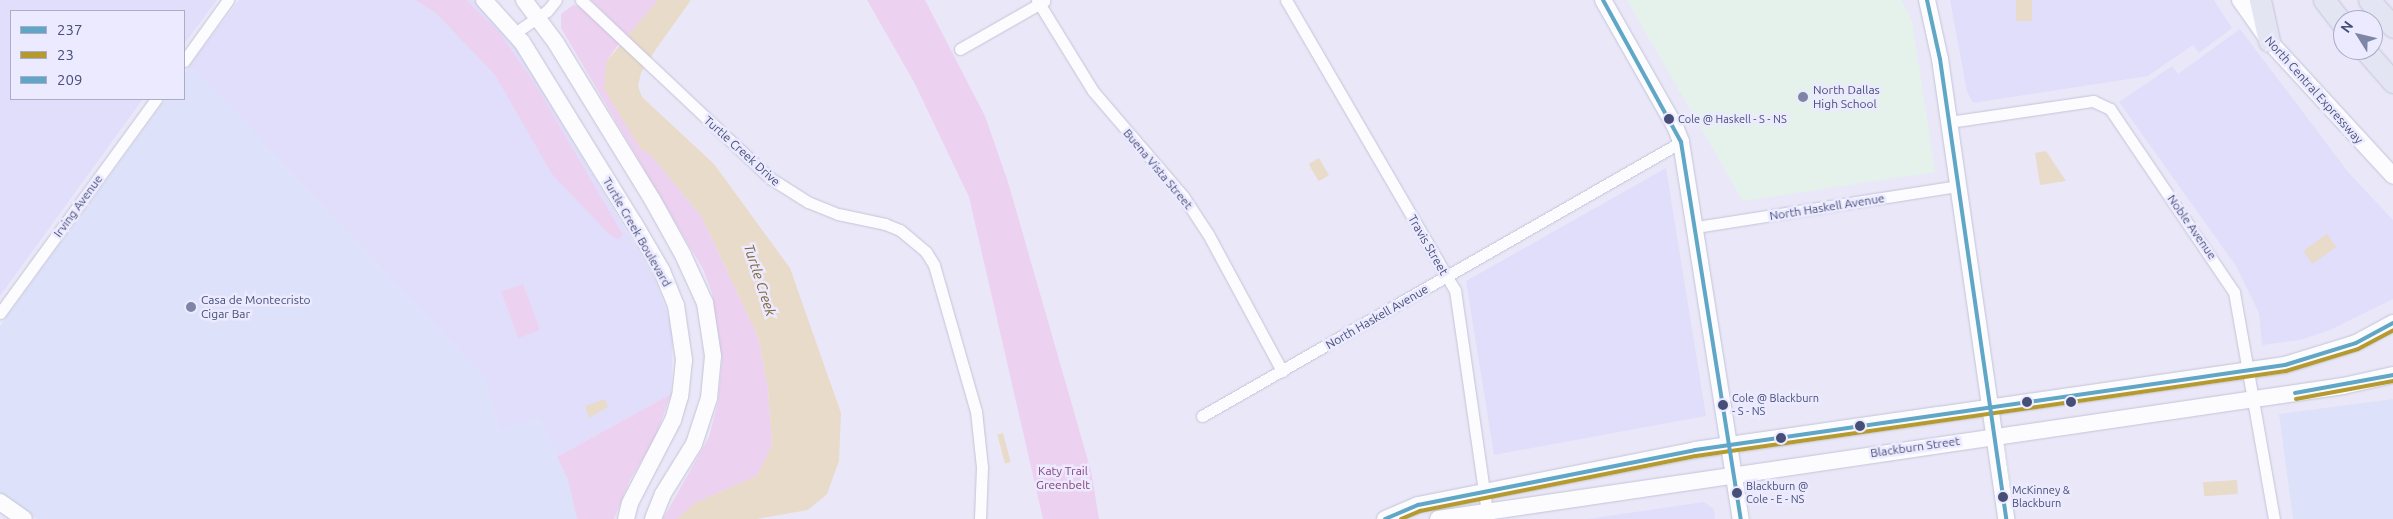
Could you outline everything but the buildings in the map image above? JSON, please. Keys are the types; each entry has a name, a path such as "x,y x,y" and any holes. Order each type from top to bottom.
{"highway":[{"path":"2260,0 2269,41"},
{"path":"2324,0 2333,11"},
{"path":"2370,0 2393,28"},
{"path":"2374,60 2393,82"}],"street":[{"path":"185,60 228,0"},
{"name":"Turtle Creek Boulevard","path":"484,0 515,33 644,240 676,305 682,337 683,376 673,420 630,503 626,519"},
{"path":"524,0 538,17 668,228 705,303 711,338 712,378 704,418 694,444 663,494 653,519"},
{"path":"515,33 538,17 556,0"},
{"name":"Turtle Creek Drive","path":"581,0 744,155 788,191 838,214 885,224 913,239 926,252 934,265 976,411 982,467 980,519"},
{"name":"Travis Street","path":"1286,0 1455,290 1488,516"},
{"path":"1603,0 1675,126 1681,142 1741,519"},
{"path":"1927,0 1938,44 2006,519"},
{"name":"North Central Expressway","path":"2240,0 2269,41 2393,176"},
{"path":"960,49 1040,1"},
{"name":"Buena Vista Street","path":"1040,1 1092,91 1193,211 1223,259 1282,371"},
{"name":"Irving Avenue","path":"0,313 155,100"},
{"name":"Noble Avenue","path":"1949,122 2093,102 2107,106 2224,274 2238,303 2274,519"},
{"name":"North Haskell Avenue","path":"1202,416 1681,142"},
{"name":"North Haskell Avenue","path":"1696,227 1958,186"},
{"path":"644,240 668,228"},
{"path":"1385,519 1418,505 1730,445 2249,371 2326,355 2356,343 2393,323"},
{"name":"Blackburn Street","path":"1438,519 1488,516 1734,473 2254,399 2393,375"},
{"path":"0,502 24,519"}],"shaded area":[{"path":"0,0 217,0 185,43 185,10 10,10 10,100 142,100 0,296"},
{"path":"239,0 474,0 517,49 655,279 673,329 671,394 557,457 539,419 500,431 484,377 190,65"},
{"name":"North Dallas High School","path":"1627,0 1901,0 1912,21 1935,172 1743,201"},
{"path":"1950,0 2214,0 2232,28 2199,53 2193,45 2148,76 1973,103 1967,92"},
{"path":"2240,29 2349,173 2393,220 2393,299 2330,330 2300,340 2262,345 2259,313 2236,266 2119,102 2172,66 2178,74"},
{"path":"190,65 484,377 500,431 539,419 568,480 577,519 37,519 0,493 0,326 165,100 185,100 185,72"},
{"path":"1666,168 1706,416 1494,455 1466,281"},
{"path":"2393,399 2393,519 2293,519 2279,414"},
{"path":"1704,502 1714,509 1715,519 1587,519"}],"green space":[{"path":"415,0 466,0 499,32 535,84 623,235 618,239 609,234 552,174 495,75 435,12"},
{"path":"591,0 658,0 628,36"},
{"name":"Katy Trail Greenbelt","path":"867,0 925,0 985,116 1008,182 1091,471 1099,519 1043,519 969,197 914,82"},
{"path":"573,5 582,7 620,42 606,62 641,149 650,154 702,217 758,337 768,388 772,445 757,476 695,503 677,519 663,519 709,437 718,402 722,360 712,293 703,269 561,28 561,14"},
{"path":"523,284 540,330 518,338 501,292"},
{"path":"671,394 655,438 630,480 614,519 577,519 568,480 557,457"}],"water":[{"name":"Turtle Creek","path":"658,0 691,0 641,73 638,86 642,97 714,164 790,268 841,413 839,461 827,494 808,510 757,519 677,519 695,503 757,476 772,445 768,388 758,337 702,217 650,154 641,149 604,89 606,62"},
{"path":"2016,0 2032,0 2032,21 2016,21"},
{"path":"2046,151 2066,181 2040,185 2035,153"},
{"path":"1319,158 1329,175 1319,181 1309,164"},
{"path":"2327,234 2336,247 2312,264 2303,251"},
{"path":"605,399 608,407 589,418 585,406"},
{"path":"1003,433 1011,462 1005,464 997,435"},
{"path":"2237,480 2238,494 2204,496 2203,482"}],"tram line":[{"path":"2004,446 2010,486"},
{"path":"1746,496 1750,519"}],"transit line":[{"name":"209","path":"1603,0 1681,142 1741,519"},
{"name":"209","path":"1927,0 1940,59 2006,519"},
{"name":"237","path":"1385,519 1418,505 1695,450 2285,365 2356,343 2393,323"},
{"name":"23","path":"1401,519 1420,511 1696,456 2286,371 2358,349 2393,330"},
{"name":"237","path":"2295,393 2393,375"},
{"name":"23","path":"2296,399 2393,381"}],"place":[{"name":"North Dallas High School","path":"1803,97"},
{"name":"Cole @ Haskell - S - NS","path":"1669,119"},
{"name":"Casa de Montecristo Cigar Bar","path":"191,307"},
{"name":"Cole @ Blackburn - S - NS","path":"1723,405"},
{"name":"Blackburn @ Cole - E - NS","path":"1737,493"},
{"name":"McKinney & Blackburn","path":"2003,497"}]}
